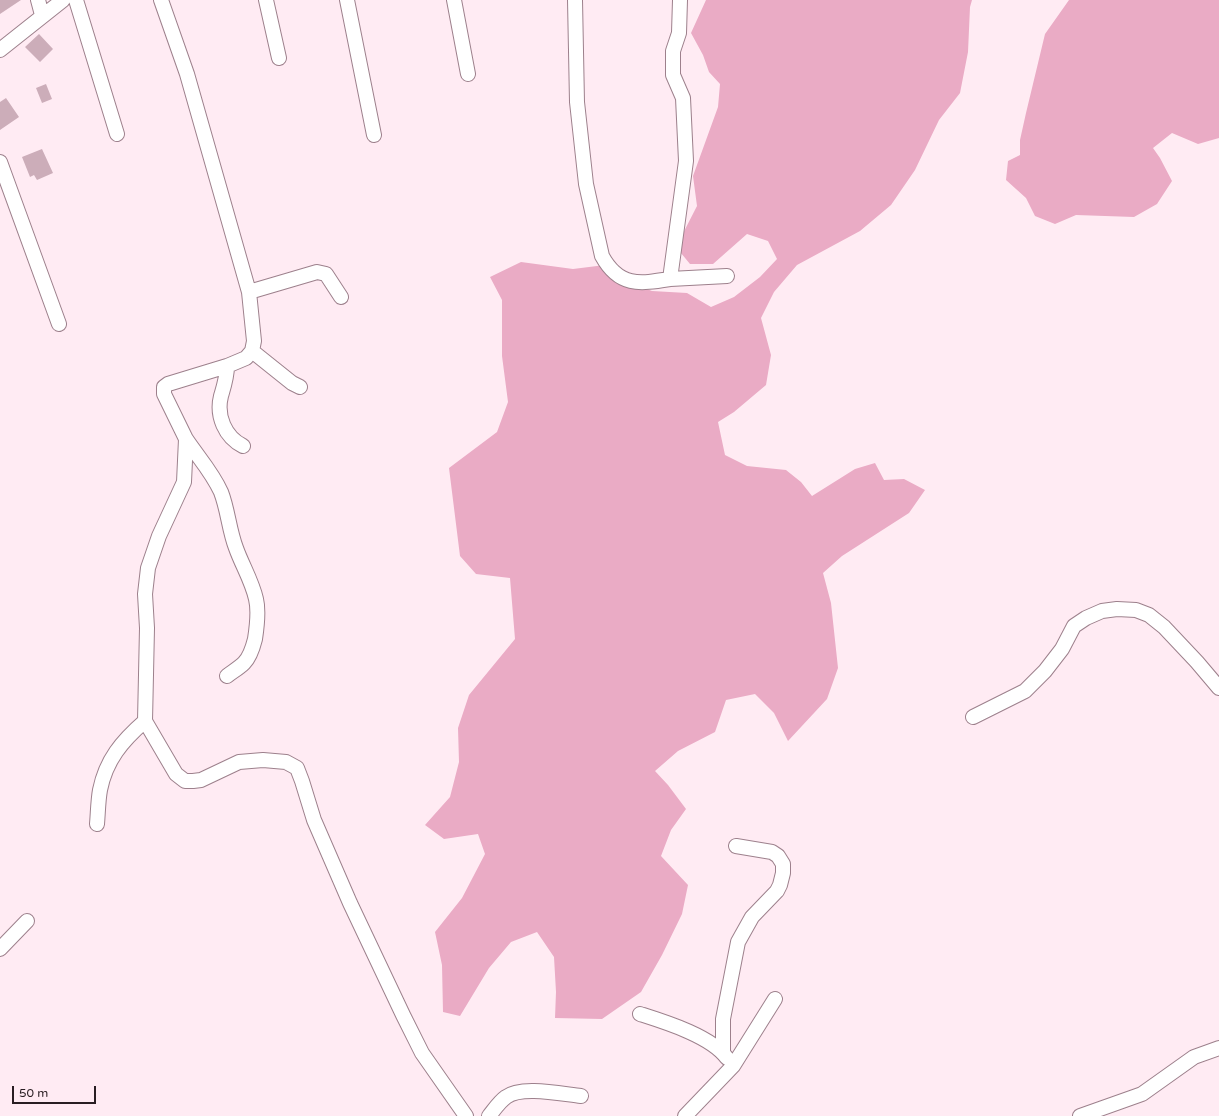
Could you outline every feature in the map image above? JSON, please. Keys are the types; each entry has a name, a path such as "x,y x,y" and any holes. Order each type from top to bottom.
{"street":[{"path":"38,0 42,15"},
{"path":"0,50 42,15 63,0"},
{"path":"76,0 117,134"},
{"path":"161,0 187,74 249,292 254,341 252,351 246,358 227,366 168,384 164,387 164,394 186,439 199,459 210,472 221,493 229,519 235,547 249,578 256,600 256,632 253,646 244,664 227,676"},
{"path":"266,0 280,58"},
{"path":"347,0 374,135"},
{"path":"454,0 468,74"},
{"path":"575,0 578,110 586,184 602,256 607,266 616,274 628,281 639,283 670,279 727,276"},
{"path":"670,279 686,161 683,98 673,76 673,51 678,38 680,0"},
{"path":"0,162 59,324"},
{"path":"249,292 317,272 326,274 341,297"},
{"path":"252,351 292,383 300,387"},
{"path":"227,366 224,389 221,397 222,422 234,442 243,446"},
{"path":"186,439 184,482 159,536 148,568 145,594 147,628 145,721 176,774 185,781 193,782 201,780 239,762 247,761 275,760 286,762 297,768 314,820 350,903 403,1015 422,1053 466,1116"},
{"path":"973,717 1025,691 1046,671 1058,655 1074,626 1086,618 1102,611 1117,609 1136,610 1150,615 1164,627 1198,662 1219,688"},
{"path":"97,824 100,791 103,777 109,764 115,752 129,735 145,721"},
{"path":"723,1053 723,1019 738,942 752,917 777,891 784,872 783,864 778,856 772,852 736,846"},
{"path":"0,949 26,921"},
{"path":"685,1116 733,1066 775,999"},
{"path":"640,1014 673,1025 706,1041 723,1053 733,1066"},
{"path":"1080,1116 1142,1094 1194,1057 1219,1048"},
{"path":"489,1116 505,1098 519,1091 581,1096"}],"shaded area":[{"path":"706,0 972,0 970,7 968,52 960,93 939,120 915,170 891,205 860,231 797,265 774,292 761,318 771,355 766,385 734,412 718,422 725,455 747,466 786,470 801,482 812,496 855,469 875,463 884,480 904,479 925,490 909,513 842,556 823,573 831,603 838,668 827,699 788,741 774,713 755,694 726,700 715,732 678,751 655,771 668,785 686,809 671,830 661,856 688,885 682,914 662,955 641,992 602,1019 555,1018 556,992 554,957 537,932 511,942 489,968 460,1016 443,1012 442,965 435,932 462,898 485,854 478,834 444,839 425,825 450,797 459,762 458,728 469,695 515,639 510,578 476,574 460,556 449,468 497,432 508,402 502,356 502,300 490,277 521,262 573,269 605,265 629,282 652,291 687,293 711,307 734,297 760,277 777,259 768,241 747,234 713,264 690,264 676,247 697,206 693,176 718,107 720,84 709,72 703,55 691,33"},
{"path":"1069,0 1219,0 1219,138 1198,144 1172,133 1153,148 1172,181 1157,204 1134,217 1076,215 1055,224 1035,216 1026,198 1006,180 1008,161 1020,155 1020,140 1045,34"}],"building":[{"path":"0,0 21,0 0,14"},
{"path":"39,34 53,49 40,62 25,47"},
{"path":"46,84 52,99 42,103 36,88"},
{"path":"6,98 19,117 0,130 0,102"},
{"path":"42,149 53,173 37,180 34,175 30,177 22,157"}]}
